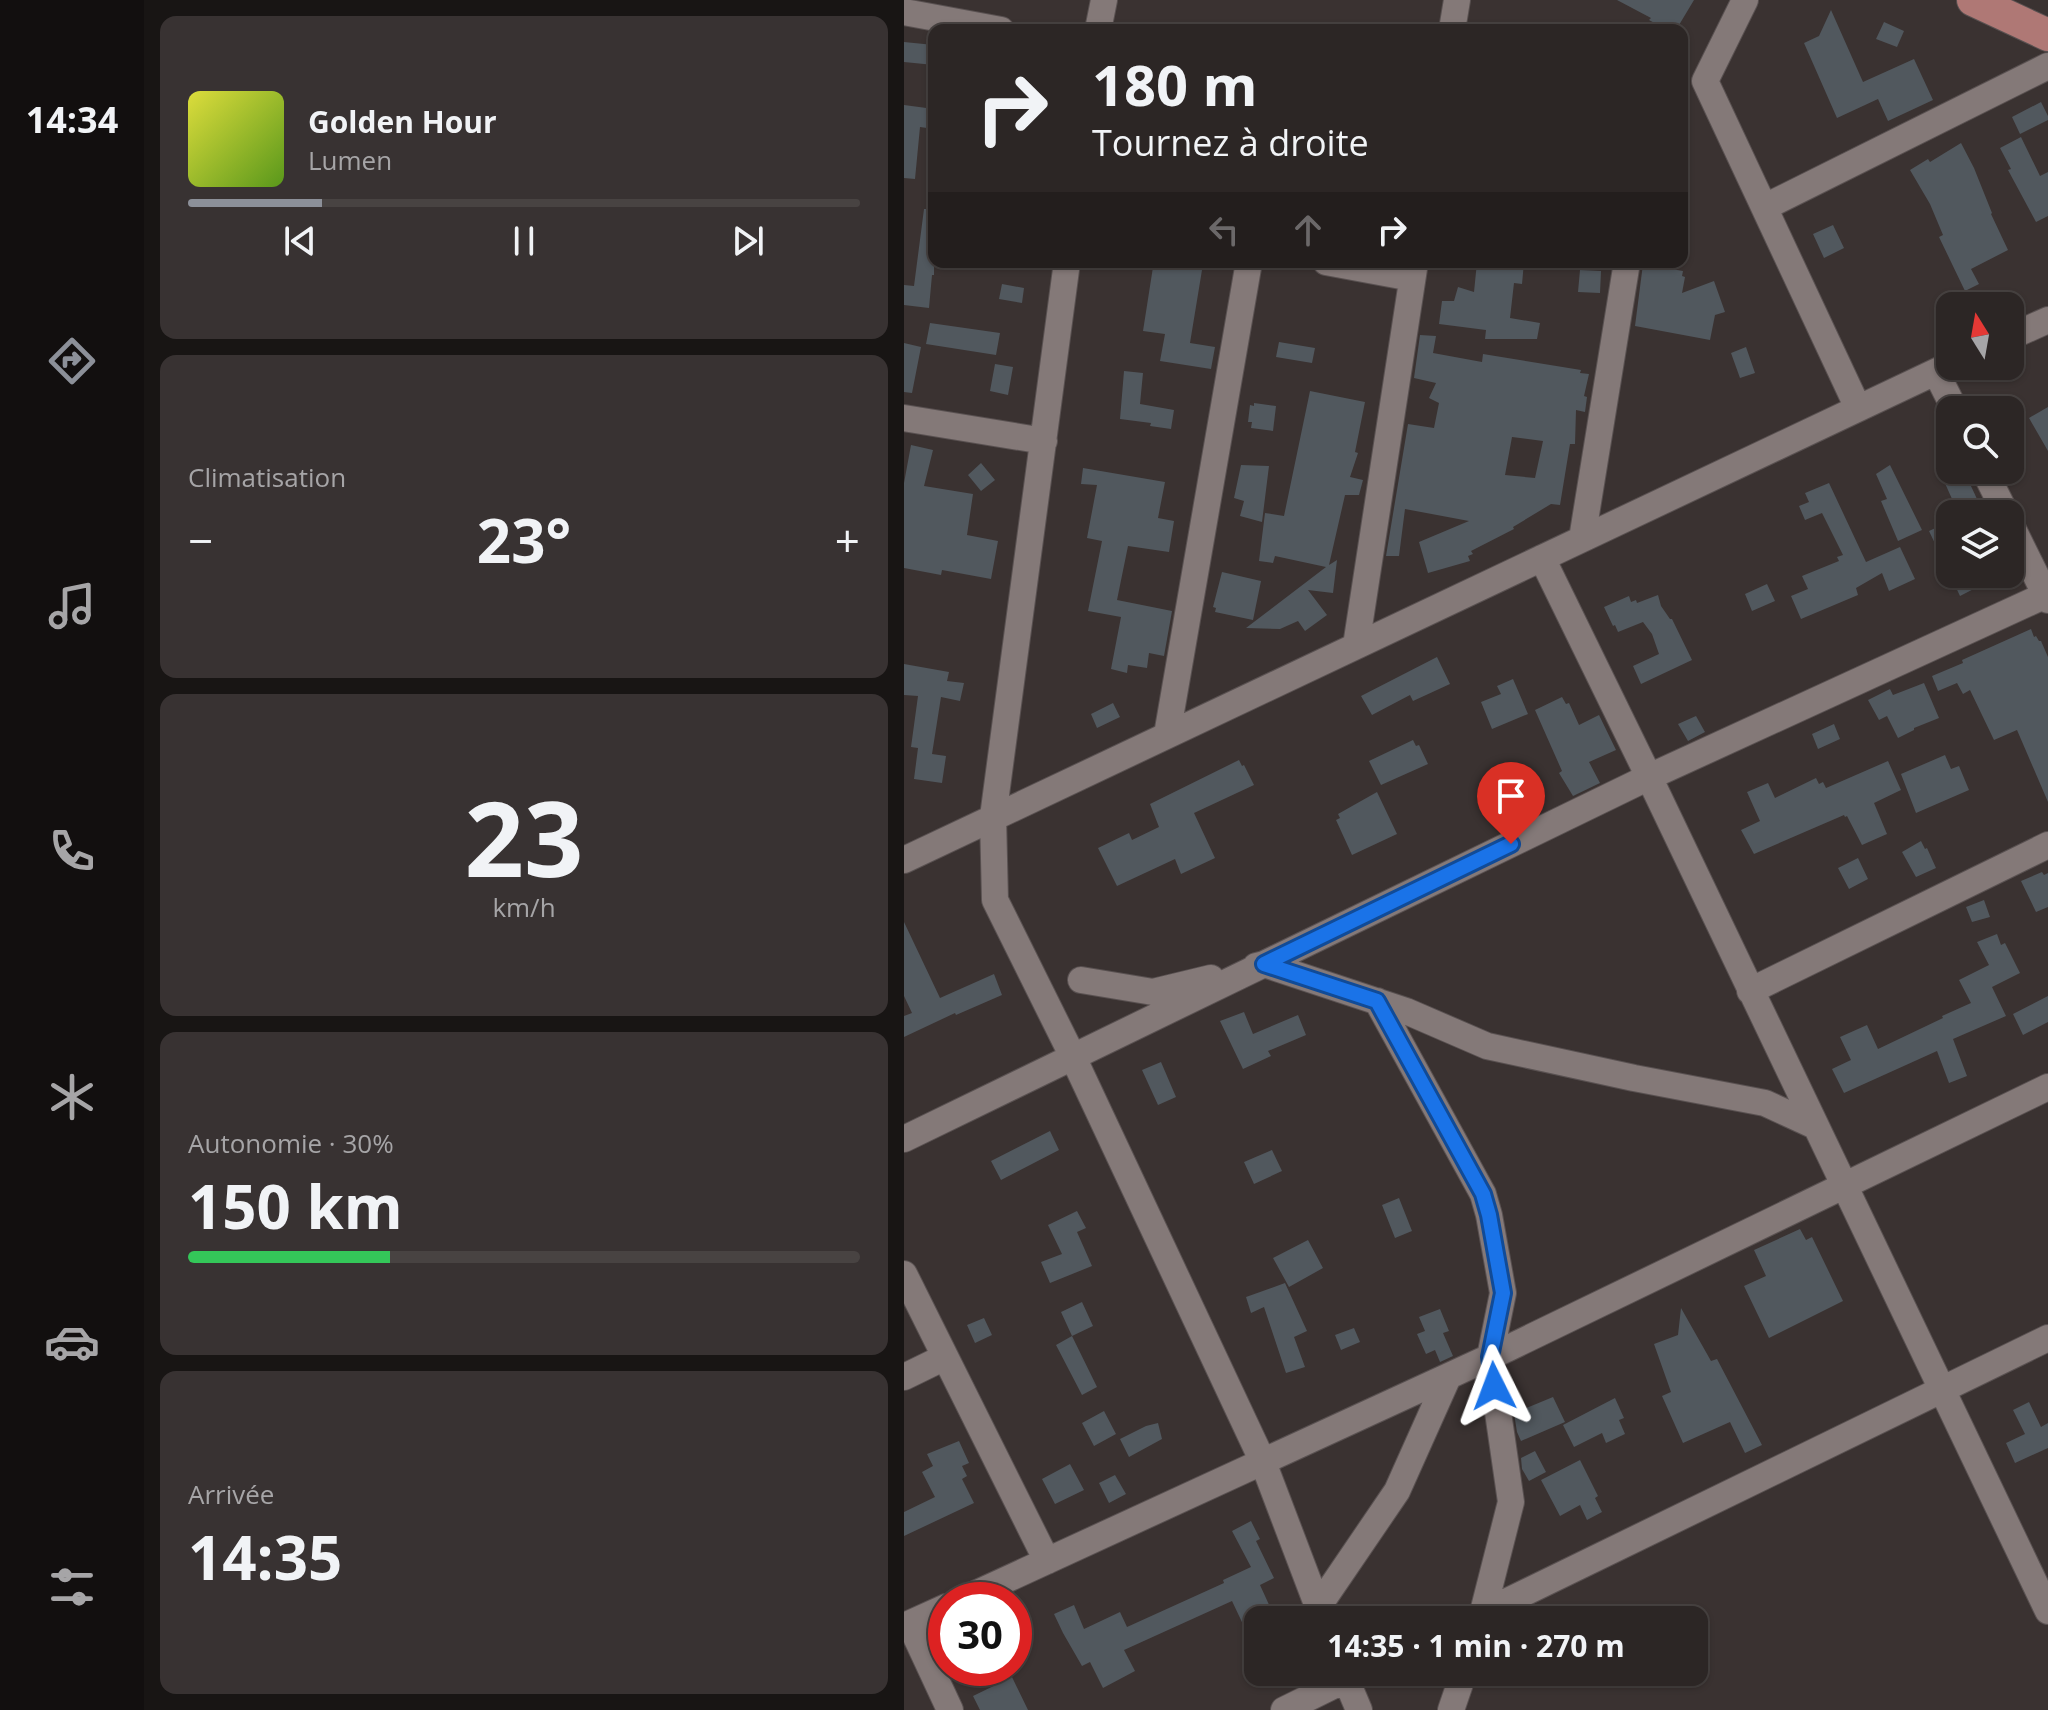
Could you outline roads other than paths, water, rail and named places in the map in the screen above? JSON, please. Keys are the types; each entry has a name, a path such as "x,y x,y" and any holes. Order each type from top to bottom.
{"main road":[{"path":"1973,0 2048,35"}],"street":[{"path":"1099,24 1104,0"},
{"path":"1453,24 1457,0"},
{"path":"1745,0 1693,80 1765,207 1858,408"},
{"path":"904,12 969,24"},
{"path":"1765,207 2048,66"},
{"path":"1066,268 993,817 995,900 1073,1057 1263,1462 1317,1606"},
{"path":"1167,735 1248,268"},
{"path":"1356,646 1413,270 1391,268"},
{"path":"1582,539 1626,268"},
{"path":"2024,331 2048,320"},
{"path":"904,860 1936,371"},
{"path":"904,418 1044,441"},
{"path":"904,1139 1649,777 2047,597 2024,551"},
{"path":"1542,558 2048,1611"},
{"path":"1750,991 2048,845"},
{"path":"1081,980 1153,992 1264,964 1406,1011 1487,1046 1765,1103 1815,1126"},
{"path":"1377,1001 1483,1194 1503,1293 1490,1357 1511,1502 1481,1606"},
{"path":"1001,1582 1448,1377 2048,1087"},
{"path":"904,1274 1047,1561"},
{"path":"1500,1606 2048,1338"},
{"path":"904,1377 945,1357"},
{"path":"1324,1606 1397,1491 1448,1377"},
{"path":"928,1615 907,1625 950,1710"},
{"path":"1284,1710 1329,1686"},
{"path":"1353,1686 1359,1710"},
{"path":"1451,1710 1459,1686"}]}
